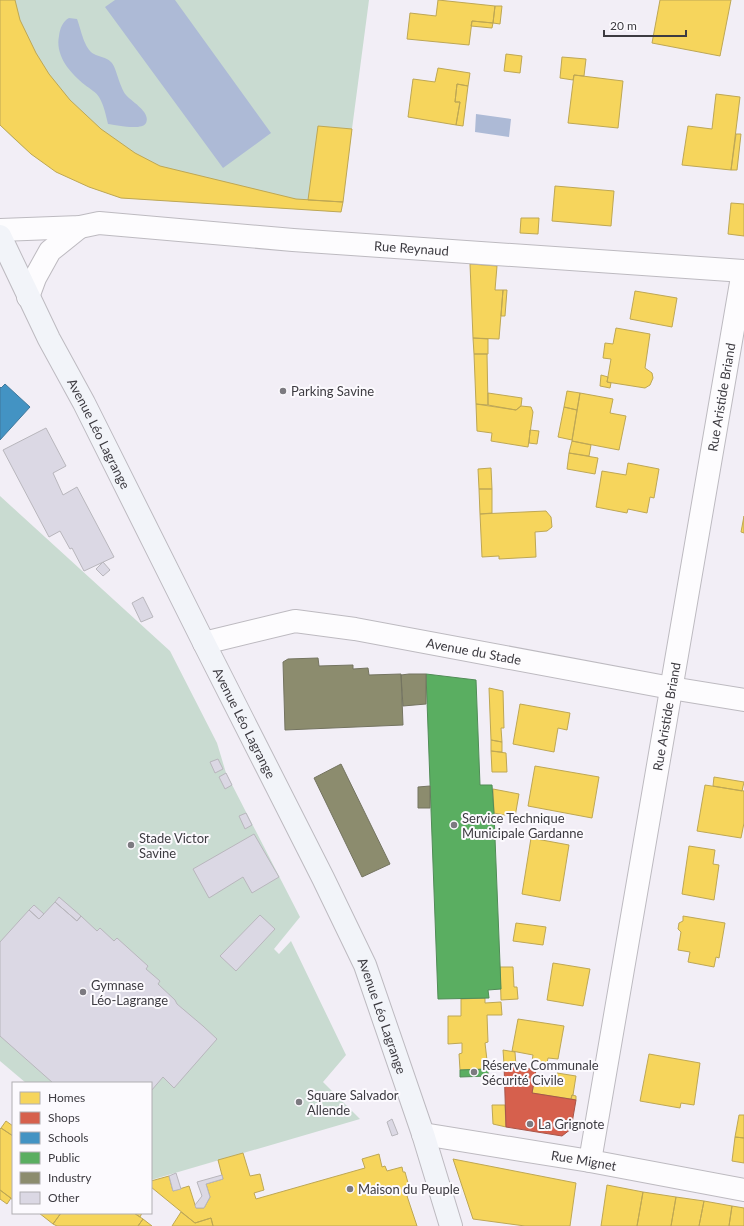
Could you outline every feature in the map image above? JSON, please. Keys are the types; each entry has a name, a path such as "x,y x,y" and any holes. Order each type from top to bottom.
{"street":[{"name":"Rue Reynaud","path":"0,230 80,227 99,223 301,240 743,271"},
{"name":"Rue Reynaud","path":"28,297 50,251 80,227"},
{"name":"Avenue Léo Lagrange","path":"0,236 49,340 84,403 320,871 365,965 423,1134 451,1226"},
{"name":"Rue Aristide Briand","path":"590,1161 743,271"},
{"name":"Avenue du Stade","path":"204,643 295,621 355,629 671,688 744,700"},
{"name":"Rue Mignet","path":"423,1134 590,1161 744,1190"}],"green space":[{"path":"0,0 369,0 341,212 121,198 102,192 55,170 28,151 0,125"},
{"name":"Stade Victor Savine","path":"0,496 170,651 217,743 226,773 300,917 274,949 279,954 291,941 346,1055 323,1082 360,1119 152,1180 152,1082 25,1082 0,1061"}],"water":[{"path":"115,0 175,0 271,133 223,168 105,7"},
{"path":"69,18 77,19 88,48 96,55 107,59 113,64 121,87 126,95 146,115 147,119 144,125 140,127 128,127 108,124 104,107 98,95 79,80 65,64 59,50 58,43 62,25"},
{"path":"476,114 511,119 509,137 475,132"}],"building: Homes":[{"path":"0,0 15,0 20,20 36,53 49,74 70,100 101,129 135,153 160,166 296,199 343,202 341,212 121,198 89,187 56,172 31,154 0,125"},
{"path":"438,0 495,6 493,23 472,21 469,45 407,39 410,13 436,16"},
{"path":"660,0 731,0 720,56 652,43"},
{"path":"495,6 502,6 500,24 493,23"},
{"path":"472,21 493,23 492,28 471,26"},
{"path":"506,54 522,56 520,73 504,71"},
{"path":"562,57 586,59 584,76 574,75 573,80 560,78"},
{"path":"438,68 470,73 468,86 457,84 455,102 460,102 456,125 408,117 413,79 435,82"},
{"path":"574,75 623,81 618,128 568,123"},
{"path":"457,84 468,86 463,126 456,125 460,102 455,102"},
{"path":"716,94 740,97 731,170 682,165 688,126 712,129"},
{"path":"318,126 352,129 343,202 308,200"},
{"path":"736,134 741,134 737,170 731,170"},
{"path":"555,186 614,191 611,226 552,221"},
{"path":"731,203 744,204 744,236 728,234"},
{"path":"521,218 539,218 538,234 520,233"},
{"path":"470,264 497,266 495,290 503,290 499,339 473,338"},
{"path":"503,290 507,290 505,316 501,316"},
{"path":"635,291 677,298 672,327 630,319"},
{"path":"616,328 650,334 645,368 652,373 653,378 650,385 645,388 607,382 611,359 603,358 605,343 613,344"},
{"path":"473,338 488,339 488,354 474,354"},
{"path":"474,354 487,354 488,405 476,404"},
{"path":"601,375 608,377 607,382 611,383 610,388 600,386"},
{"path":"567,391 580,393 577,410 564,407"},
{"path":"488,393 522,398 521,406 516,410 488,405"},
{"path":"580,393 613,399 610,413 626,416 619,450 572,441"},
{"path":"476,404 516,410 521,406 531,407 533,412 528,447 491,441 492,433 477,431"},
{"path":"564,407 577,410 572,440 558,437"},
{"path":"530,430 539,431 537,444 529,443"},
{"path":"572,441 591,445 589,456 569,453"},
{"path":"569,453 598,458 595,474 567,469"},
{"path":"628,463 659,469 654,498 650,497 647,513 628,509 627,513 596,507 602,471 626,475"},
{"path":"491,468 492,489 479,489 478,469"},
{"path":"479,489 492,489 492,513 480,514"},
{"path":"546,511 551,517 552,527 547,531 535,532 536,557 499,559 499,556 482,557 480,514"},
{"path":"744,516 744,533 741,532"},
{"path":"489,688 503,691 504,728 501,728 502,742 491,740"},
{"path":"520,704 570,713 567,730 558,728 554,752 513,744"},
{"path":"491,740 502,742 502,752 491,751"},
{"path":"491,751 506,753 507,772 492,772"},
{"path":"535,766 599,777 592,818 528,806"},
{"path":"714,777 744,782 742,791 713,786"},
{"path":"705,785 744,791 744,823 741,838 697,831"},
{"path":"493,789 519,794 515,817 494,813"},
{"path":"531,838 569,845 560,901 522,894"},
{"path":"689,846 715,850 713,864 719,865 714,900 682,894"},
{"path":"683,916 725,923 719,958 716,957 714,967 688,962 690,952 678,950 681,932 678,929 679,923 683,921"},
{"path":"516,923 546,927 543,945 513,941"},
{"path":"553,963 590,969 583,1006 547,1000"},
{"path":"500,967 513,967 514,987 517,987 518,999 501,1000"},
{"path":"485,998 485,1003 501,1002 502,1015 487,1015 488,1042 485,1043 488,1069 460,1070 459,1054 462,1053 462,1043 448,1044 448,1016 461,1016 461,999"},
{"path":"518,1019 564,1026 558,1059 548,1058 547,1063 532,1061 533,1055 512,1051"},
{"path":"503,1050 515,1052 516,1066 504,1064"},
{"path":"649,1054 700,1063 694,1105 681,1103 680,1108 640,1101"},
{"path":"557,1073 576,1076 571,1099 532,1093 534,1083 555,1086"},
{"path":"572,1095 576,1096 576,1100 571,1099"},
{"path":"492,1105 505,1105 506,1127 493,1124"},
{"path":"739,1115 744,1115 744,1138 735,1137"},
{"path":"6,1121 12,1125 12,1135 1,1128"},
{"path":"1,1128 12,1135 12,1199 0,1190"},
{"path":"735,1137 744,1138 744,1163 732,1161"},
{"name":"Maison du Peuple","path":"243,1153 250,1176 260,1174 264,1190 254,1193 256,1199 365,1168 362,1159 379,1154 382,1167 385,1166 387,1171 402,1167 403,1172 405,1172 410,1190 410,1195 407,1196 417,1226 213,1226 211,1218 195,1223 152,1188 152,1181 169,1176 173,1191 189,1186 196,1208 204,1208 210,1197 206,1184 223,1179 218,1160"},
{"path":"453,1159 576,1183 570,1226 525,1226 473,1219"},
{"path":"607,1185 643,1192 637,1226 601,1226"},
{"path":"0,1190 11,1198 7,1204 0,1199"},
{"path":"643,1192 676,1197 671,1226 637,1226"},
{"path":"676,1197 704,1201 699,1226 671,1226"},
{"path":"704,1201 732,1206 729,1226 699,1226"},
{"path":"732,1206 744,1208 744,1226 729,1226"},
{"path":"181,1212 195,1223 211,1218 213,1226 172,1226"},
{"path":"40,1214 60,1214 53,1224"},
{"path":"60,1214 136,1214 143,1219 138,1226 57,1226 53,1224"},
{"path":"143,1219 152,1226 138,1226"}],"building: Shops":[{"path":"504,1064 536,1070 532,1093 576,1100 571,1129 562,1136 506,1127"}],"building: Schools":[{"path":"5,384 30,407 0,440 0,387 1,388"}],"building: Public":[{"path":"426,674 476,680 480,785 492,785 494,813 501,989 488,990 489,998 438,999"},
{"path":"488,1069 488,1076 460,1077 460,1070"}],"building: Industry":[{"path":"318,658 319,666 353,665 353,669 368,668 369,675 401,674 403,725 285,730 283,662 288,659"},
{"path":"426,674 426,704 403,706 401,675"},
{"path":"341,764 390,864 362,877 314,778"},
{"path":"430,786 430,808 418,808 418,787"}],"building: Other":[{"path":"46,428 66,466 53,473 63,495 77,487 114,557 84,571 72,548 70,549 60,531 49,537 3,450"},
{"path":"103,562 110,570 103,576 96,569"},
{"path":"143,597 153,617 141,622 132,603"},
{"path":"218,759 223,769 215,773 210,762"},
{"path":"226,773 232,785 225,789 219,777"},
{"path":"246,813 252,825 245,829 239,816"},
{"path":"254,834 279,877 252,893 243,877 209,898 193,869"},
{"path":"59,897 81,916 77,921 55,902"},
{"name":"Gymnase Léo-Lagrange","path":"55,902 77,921 81,916 97,931 100,928 114,941 117,938 148,966 146,969 160,981 158,984 175,1000 177,1004 217,1039 174,1088 163,1077 152,1090 152,1082 52,1082 0,1036 0,942 29,910 39,919"},
{"path":"34,905 44,914 39,919 29,910"},
{"path":"260,915 275,929 236,971 220,956"},
{"path":"392,1119 398,1134 392,1136 387,1122"},
{"path":"176,1173 181,1189 173,1191 169,1176"},
{"path":"222,1175 223,1179 206,1184 210,1197 204,1208 196,1208 195,1205 202,1196 197,1182"}],"place":[{"name":"Parking Savine","path":"283,391"},
{"name":"Service Technique Municipale Gardanne","path":"454,825"},
{"name":"Stade Victor Savine","path":"131,845"},
{"name":"Gymnase Léo-Lagrange","path":"83,992"},
{"name":"Réserve Communale Sécurité Civile","path":"474,1072"},
{"name":"Square Salvador Allende","path":"299,1102"},
{"name":"La Grignote","path":"530,1124"},
{"name":"Maison du Peuple","path":"350,1189"}]}
